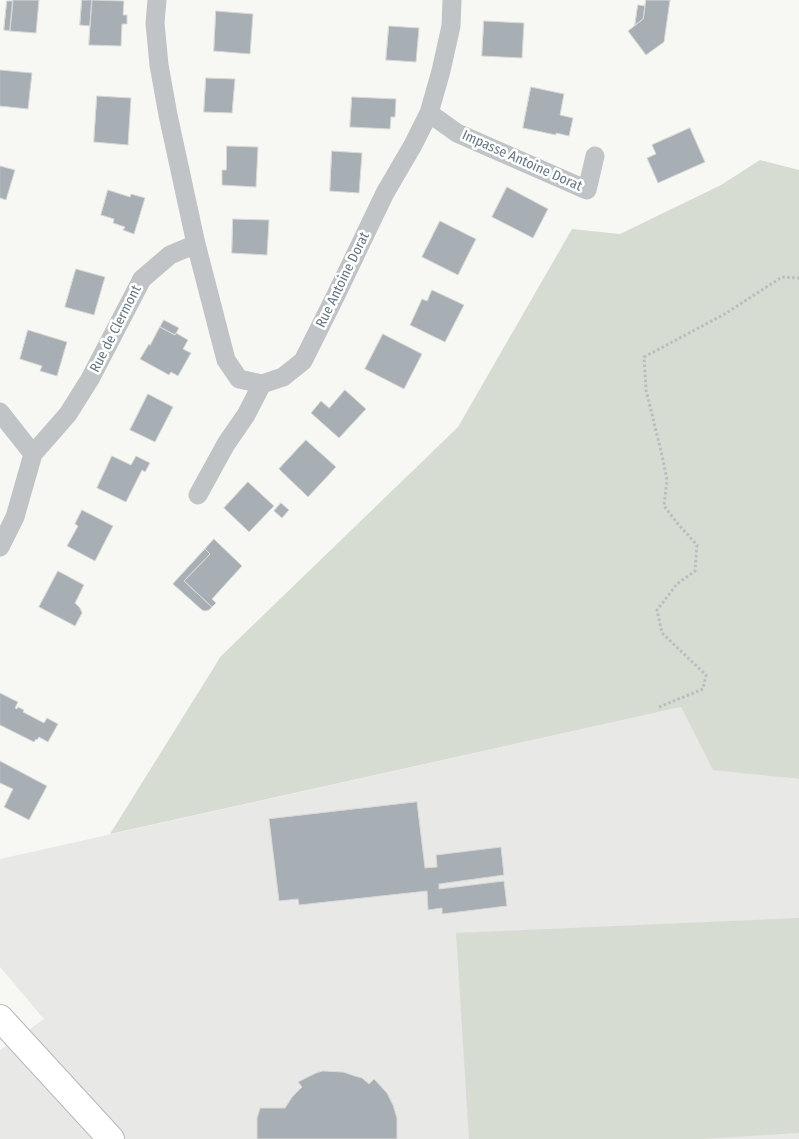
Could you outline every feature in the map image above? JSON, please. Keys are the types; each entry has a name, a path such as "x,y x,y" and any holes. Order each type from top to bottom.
{"street":[{"path":"157,0 155,24 159,65 168,115 196,244 226,360 239,378 262,384 246,415 226,444 198,495"},
{"name":"Rue Antoine Dorat","path":"262,384 283,377 302,361 385,193 429,113 451,26 452,0"},
{"name":"Impasse Antoine Dorat","path":"429,113 457,132 586,190 595,156"},
{"name":"Rue de Clermont","path":"0,547 15,517 33,454 68,414 90,379 142,279 170,255 196,244"},
{"path":"0,412 33,454"},
{"path":"0,1018 112,1139"}],"path":[{"path":"659,707 703,689 706,675 662,633 657,610 677,584 695,571 697,545 664,506 666,480 662,455 646,390 644,357 723,316 782,277 799,278"}],"shaded area":[{"path":"760,160 799,170 799,779 713,770 681,707 110,834 221,656 458,427 572,229 620,234 721,185"},
{"path":"681,707 713,769 799,779 799,1139 0,1139 0,1050 44,1019 0,967 0,859"},
{"path":"799,918 799,1133 703,1139 469,1139 456,933"}],"building":[{"path":"13,0 39,0 36,33 10,31"},
{"path":"82,0 92,0 90,26 80,25"},
{"path":"92,0 124,1 123,15 127,15 127,24 122,24 121,46 89,45"},
{"path":"646,0 670,0 664,42 646,55 628,31 643,19"},
{"path":"7,1 13,1 10,31 4,30"},
{"path":"638,5 645,6 643,19 635,25"},
{"path":"216,11 253,14 250,54 214,51"},
{"path":"484,21 524,23 522,58 482,56"},
{"path":"389,26 419,28 416,62 386,60"},
{"path":"0,70 32,73 28,109 0,106"},
{"path":"206,78 235,79 232,113 204,112"},
{"path":"531,87 564,94 560,115 573,118 569,136 523,128"},
{"path":"97,96 131,98 128,145 94,142"},
{"path":"352,97 396,99 395,117 391,117 390,129 350,127"},
{"path":"690,128 705,162 658,183 647,158 656,154 652,145"},
{"path":"227,146 258,147 256,187 222,185 222,170 226,170"},
{"path":"332,151 362,153 359,193 330,191"},
{"path":"0,166 15,170 6,200 0,198"},
{"path":"507,187 548,209 533,238 492,217"},
{"path":"108,190 130,197 131,194 145,198 134,234 123,230 125,227 113,223 114,219 101,215"},
{"path":"233,219 269,220 267,255 232,253"},
{"path":"440,221 476,239 458,275 422,257"},
{"path":"76,269 105,277 94,315 65,307"},
{"path":"432,290 464,305 445,342 410,325 422,299 427,301"},
{"path":"164,320 179,328 175,335 160,327"},
{"path":"160,327 188,340 183,349 191,353 178,376 171,372 169,375 140,359"},
{"path":"28,330 67,342 57,376 40,371 42,366 20,359"},
{"path":"383,334 422,354 404,389 365,369"},
{"path":"345,390 366,409 339,438 311,413 321,401 329,408"},
{"path":"148,394 173,407 155,442 130,430"},
{"path":"306,440 336,467 308,497 279,469"},
{"path":"112,456 131,465 136,456 150,463 145,472 142,470 126,502 97,488"},
{"path":"248,482 274,506 249,532 224,508"},
{"path":"281,503 289,510 282,518 274,511"},
{"path":"82,510 113,526 95,561 67,546 78,526 75,524"},
{"path":"214,539 242,566 212,599 216,603 212,607 184,581 210,554 205,549"},
{"path":"205,549 210,554 184,581 212,607 205,611 173,584"},
{"path":"58,571 84,585 75,603 82,613 75,626 39,607"},
{"path":"0,693 18,702 15,708 17,709 18,707 24,710 23,712 44,723 47,718 58,724 48,742 39,737 34,742 0,725"},
{"path":"0,761 47,786 29,820 4,807 13,789 0,783"},
{"path":"417,802 425,868 437,867 436,855 501,847 504,875 439,884 439,889 504,881 507,906 442,914 442,908 428,910 427,891 299,905 298,899 279,901 269,819"},
{"path":"323,1071 343,1072 362,1078 369,1084 374,1079 387,1093 393,1105 397,1118 397,1139 257,1139 257,1118 260,1108 285,1108 302,1087 298,1082"}]}
